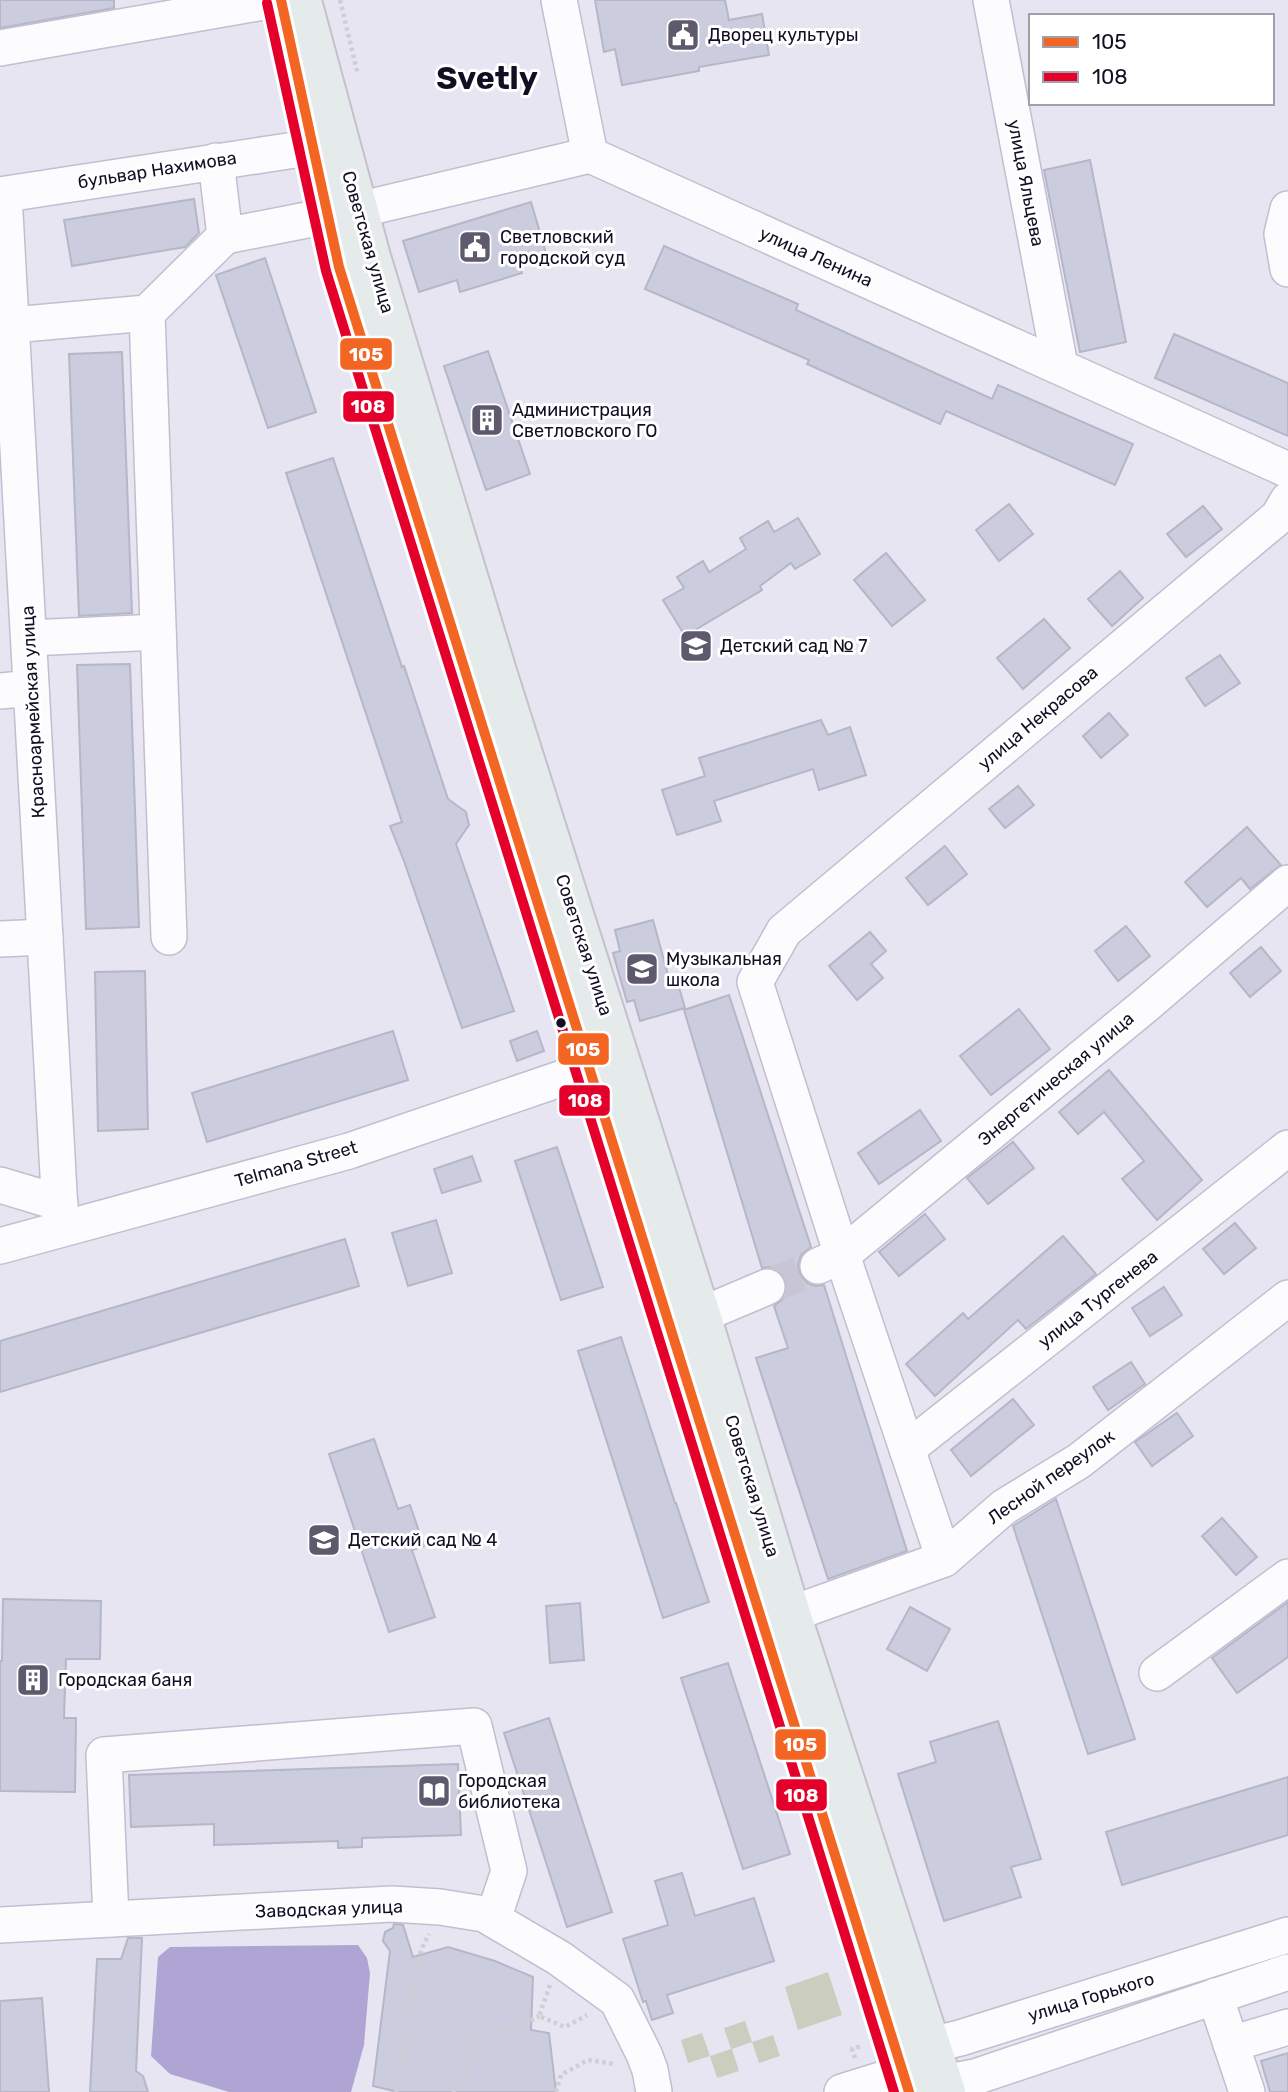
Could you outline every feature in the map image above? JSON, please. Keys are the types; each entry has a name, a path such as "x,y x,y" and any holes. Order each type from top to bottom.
{"main road":[{"name":"Советская улица","path":"291,1 342,213 338,267 589,1069 925,2085"},
{"name":"Советская улица","path":"342,213 371,257 498,675 701,1315 791,1614 931,2045"},
{"name":"улица Горького","path":"925,2085 931,2045"}],"street":[{"path":"6,325 147,313 225,236 342,213 590,155 559,0"},
{"name":"улица Яльцева","path":"991,0 1060,366"},
{"path":"0,48 291,1"},
{"name":"бульвар Нахимова","path":"2,195 216,161 325,138"},
{"name":"улица Ленина","path":"590,155 1288,470"},
{"path":"216,161 225,236"},
{"name":"Красноармейская улица","path":"2,195 6,325 29,638 16,690 45,937 61,1216"},
{"path":"1288,209 1282,234 1288,269"},
{"path":"147,313 169,937"},
{"name":"улица Некрасова","path":"830,1261 755,982 784,931 1278,517 1288,500"},
{"path":"29,638 158,632"},
{"name":"Энергетическая улица","path":"830,1261 1147,1004 1288,883"},
{"path":"0,939 45,937"},
{"name":"Telmana Street","path":"0,1247 61,1216 349,1151 589,1069"},
{"name":"улица Тургенева","path":"907,1449 1288,1149"},
{"path":"0,1185 21,1190 61,1216"},
{"path":"830,1261 907,1449 944,1559"},
{"path":"701,1315 767,1287"},
{"name":"Лесной переулок","path":"791,1614 944,1559 1004,1507 1079,1461 1288,1298"},
{"path":"1157,1673 1288,1577"},
{"path":"111,1919 104,1755 474,1726 509,1871 493,1919"},
{"name":"Заводская улица","path":"0,1925 392,1904 440,1907 484,1914 559,1958 617,2000 652,2081"},
{"name":"улица Горького","path":"931,2045 1288,1935"},
{"name":"улица Горького","path":"842,2092 925,2085 975,2077 1288,1972"},
{"path":"1215,1996 1247,2092"},
{"path":"1231,2043 1288,2027"}],"path":[{"path":"396,2092 421,1950 440,1907"},
{"path":"452,2092 458,2089 467,2070 471,2045 486,2033 517,2028 539,2016 559,1958"},
{"path":"539,2016 565,2027 586,2015 621,2009"},
{"path":"556,2092 561,2075 589,2060 652,2081"}],"shaded area":[{"path":"358,1945 367,1958 370,1973 364,2045 351,2092 229,2092 170,2074 151,2056 158,1957 170,1947"},
{"path":"828,1972 842,2015 798,2030 785,1987"},
{"path":"745,2021 752,2042 732,2049 739,2071 717,2078 710,2056 731,2049 724,2028"},
{"path":"702,2033 710,2056 688,2063 681,2040"},
{"path":"773,2035 780,2056 759,2063 752,2042"}],"building":[{"path":"0,0 114,0 114,8 0,28"},
{"name":"Дворец культуры","path":"595,0 725,0 729,20 762,14 769,55 699,67 699,71 622,85 615,49 604,52"},
{"path":"1090,160 1126,342 1080,352 1044,170"},
{"path":"194,199 199,233 185,247 72,266 64,220"},
{"name":"Светловский городской суд","path":"531,202 546,253 519,262 522,273 460,292 457,280 419,292 403,241"},
{"path":"664,246 798,304 796,310 992,399 998,385 1133,444 1115,485 946,411 940,424 807,364 809,360 645,289"},
{"path":"265,258 316,412 268,428 216,275"},
{"path":"1174,334 1288,383 1288,436 1155,378"},
{"name":"Администрация Светловского ГО","path":"488,351 530,474 486,490 444,366"},
{"path":"122,352 132,613 79,616 69,354"},
{"path":"333,458 448,799 466,812 469,825 456,844 514,1011 462,1028 390,826 402,822 286,473"},
{"path":"1009,504 1033,534 999,561 976,530"},
{"path":"1203,506 1222,529 1186,557 1167,534"},
{"path":"798,518 820,554 795,569 791,563 760,586 762,590 685,636 663,600 684,588 677,577 703,561 709,572 746,549 740,538 768,521 774,532"},
{"path":"886,553 925,600 892,626 854,580"},
{"path":"1120,571 1143,598 1112,626 1088,599"},
{"path":"1044,619 1070,648 1023,689 997,658"},
{"path":"1220,655 1240,683 1205,706 1186,678"},
{"path":"130,664 139,927 86,929 77,665"},
{"path":"1109,713 1128,735 1101,758 1083,736"},
{"path":"821,720 828,735 850,727 866,775 819,790 813,769 714,801 721,821 677,835 662,790 705,776 699,758"},
{"path":"1018,786 1034,805 1005,828 989,809"},
{"path":"1247,827 1281,865 1250,889 1241,878 1207,907 1185,882"},
{"path":"945,846 967,874 928,905 906,878"},
{"name":"Музыкальная школа","path":"653,920 671,986 678,984 685,1008 640,1021 634,1000 627,1002 613,953 620,951 615,930"},
{"path":"1126,926 1150,956 1118,981 1095,951"},
{"path":"870,932 886,951 871,964 883,978 857,1000 829,966"},
{"path":"1261,947 1281,971 1250,997 1230,973"},
{"path":"145,971 148,1129 98,1131 95,972"},
{"path":"729,995 811,1247 801,1255 798,1265 800,1274 807,1283 824,1285 907,1551 828,1579 756,1358 788,1348 774,1306 783,1299 787,1289 786,1280 779,1271 770,1267 762,1268 684,1010"},
{"path":"1019,1009 1050,1049 991,1095 960,1056"},
{"path":"393,1031 408,1080 207,1142 192,1093"},
{"path":"537,1031 544,1051 517,1061 510,1041"},
{"path":"1109,1070 1202,1180 1157,1220 1122,1179 1144,1161 1104,1112 1078,1134 1059,1112"},
{"path":"920,1110 941,1141 879,1184 858,1153"},
{"path":"1013,1142 1034,1168 988,1204 967,1178"},
{"path":"557,1147 603,1287 561,1300 515,1161"},
{"path":"472,1156 481,1181 442,1193 434,1169"},
{"path":"925,1214 945,1239 899,1276 879,1252"},
{"path":"436,1220 452,1273 408,1286 392,1233"},
{"path":"1235,1223 1256,1248 1224,1274 1203,1249"},
{"path":"1063,1236 1096,1274 1026,1329 1018,1320 935,1396 906,1364 963,1313 968,1319"},
{"path":"345,1239 359,1286 0,1392 0,1341"},
{"path":"1164,1287 1182,1315 1150,1336 1132,1308"},
{"path":"621,1337 709,1602 663,1618 578,1351"},
{"path":"1131,1362 1145,1384 1108,1410 1093,1387"},
{"path":"1013,1399 1034,1425 971,1476 951,1450"},
{"path":"1177,1413 1193,1436 1152,1466 1135,1442"},
{"path":"374,1439 398,1509 410,1505 424,1546 412,1550 435,1617 389,1632 329,1454"},
{"path":"1056,1499 1135,1739 1088,1754 1013,1526"},
{"path":"1222,1518 1257,1557 1236,1575 1202,1536"},
{"name":"Городская баня","path":"3,1599 101,1601 100,1659 66,1659 64,1718 76,1718 75,1792 0,1791"},
{"path":"1288,1602 1288,1657 1237,1693 1212,1658"},
{"path":"580,1603 584,1660 550,1663 546,1606"},
{"path":"910,1607 950,1629 927,1671 887,1649"},
{"path":"728,1663 790,1854 743,1869 681,1678"},
{"path":"549,1718 612,1912 567,1927 504,1733"},
{"path":"998,1721 1041,1859 1011,1867 1021,1897 944,1921 898,1774 936,1762 930,1742"},
{"path":"458,1764 461,1835 362,1838 362,1847 338,1848 338,1841 214,1845 214,1824 131,1827 129,1775"},
{"path":"1288,1777 1288,1835 1122,1885 1106,1832"},
{"path":"682,1873 695,1916 754,1898 774,1961 667,1995 673,2013 652,2020 646,2001 643,2002 623,1939 668,1925 655,1881"},
{"path":"394,1924 403,1925 413,1957 448,1947 495,1961 533,1977 531,2030 549,2033 556,2092 398,2092 373,2086 390,1951 383,1941 385,1932 393,1928"},
{"path":"128,1938 142,1938 136,2071 143,2076 148,2092 90,2092 97,1959 121,1959"},
{"path":"42,1998 49,2092 0,2092 0,2001"},
{"path":"1288,2053 1288,2092 1270,2092 1261,2061"}],"tunnel":[{"path":"767,1287 818,1266"}],"transit line":[{"name":"105","path":"281,0 339,267 909,2092"},
{"name":"108","path":"267,3 326,271 894,2092"}],"place":[{"name":"Дворец культуры","path":"683,35"},
{"name":"Светловский городской суд","path":"475,247"},
{"name":"Администрация Светловского ГО","path":"487,420"},
{"name":"Детский сад № 7","path":"696,646"},
{"name":"Музыкальная школа","path":"642,969"},
{"name":"Детский сад № 4","path":"324,1540"},
{"name":"Городская баня","path":"33,1680"},
{"name":"Городская библиотека","path":"434,1791"}],"district":[{"name":"Svetly","path":"487,78"}]}
